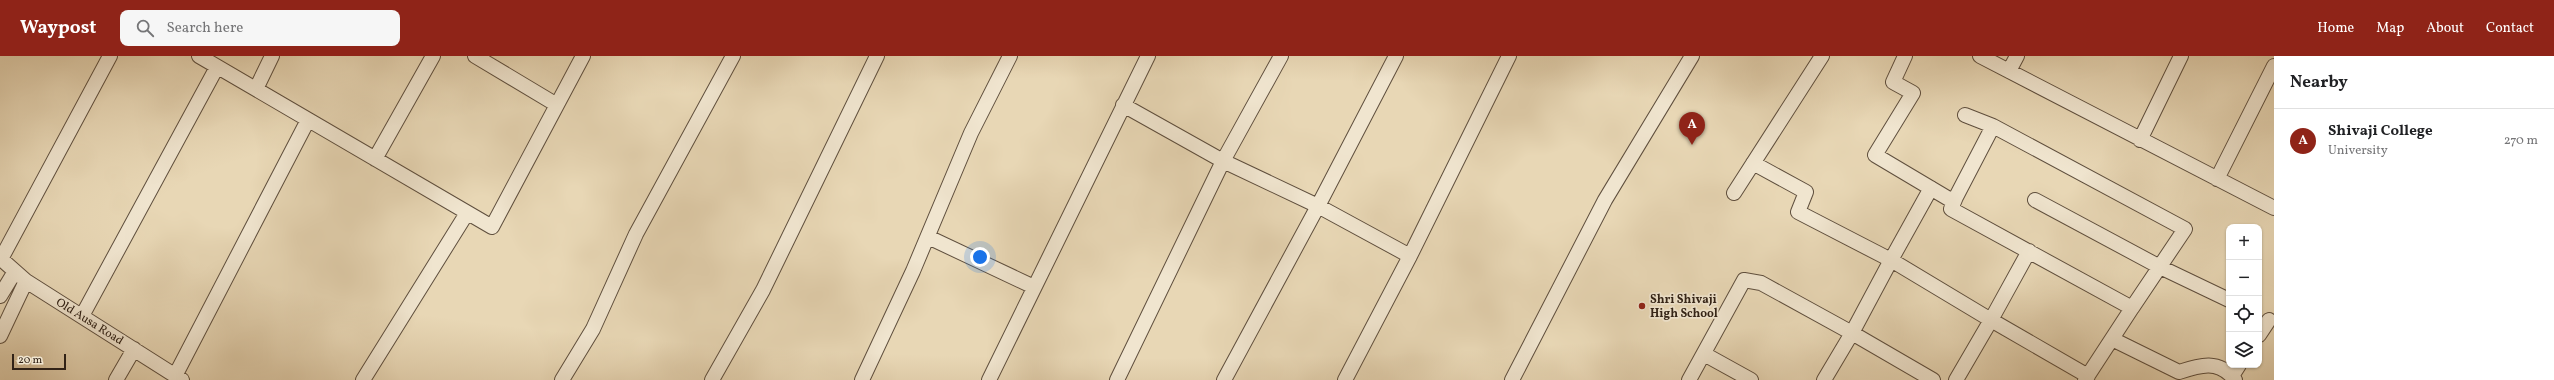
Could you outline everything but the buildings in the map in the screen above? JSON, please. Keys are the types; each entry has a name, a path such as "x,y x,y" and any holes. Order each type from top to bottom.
{"street":[{"path":"0,258 110,56"},
{"path":"199,56 492,227 583,56"},
{"path":"256,89 272,56"},
{"path":"375,159 433,56"},
{"path":"474,56 557,105"},
{"path":"562,380 593,329 636,234 733,56"},
{"path":"712,380 763,290 877,56"},
{"path":"862,380 928,237 971,132 1010,56"},
{"path":"989,380 1148,56"},
{"path":"1117,380 1223,160 1281,56"},
{"path":"1224,380 1318,206 1396,56"},
{"path":"1345,380 1410,256 1509,56"},
{"path":"1512,380 1605,200 1692,56"},
{"path":"1734,193 1822,56"},
{"path":"1905,56 1893,82 1913,93 1875,155 1949,199 1956,197"},
{"path":"1980,56 2274,208"},
{"path":"2009,72 2017,56"},
{"path":"2140,140 2181,56"},
{"path":"2217,179 2274,66"},
{"path":"82,316 217,67"},
{"path":"1123,105 1223,160 1318,206 1410,256"},
{"path":"1753,163 1806,192 1798,212 1891,260 2087,378 2132,308 2186,229 1993,126 1965,115"},
{"path":"179,378 308,120"},
{"path":"1993,126 1951,209 2132,308"},
{"path":"1824,380 1852,333 1931,188"},
{"path":"2035,200 2160,267 2226,299"},
{"path":"363,380 467,213"},
{"path":"928,237 1034,287"},
{"path":"1956,380 2029,251"},
{"name":"Old Ausa Road","path":"0,258 14,273 179,378"},
{"path":"0,296 14,273"},
{"path":"0,336 26,280"},
{"path":"1689,380 1744,280 1761,283 1933,380"},
{"path":"2261,332 2268,319"},
{"path":"2112,339 2178,376 2203,364 2224,369 2235,374"},
{"path":"116,380 134,349"},
{"path":"1704,354 1752,380"}],"place":[{"name":"Shivaji College","path":"1692,145"},
{"name":"Shri Shivaji High School","path":"1642,306"}]}
